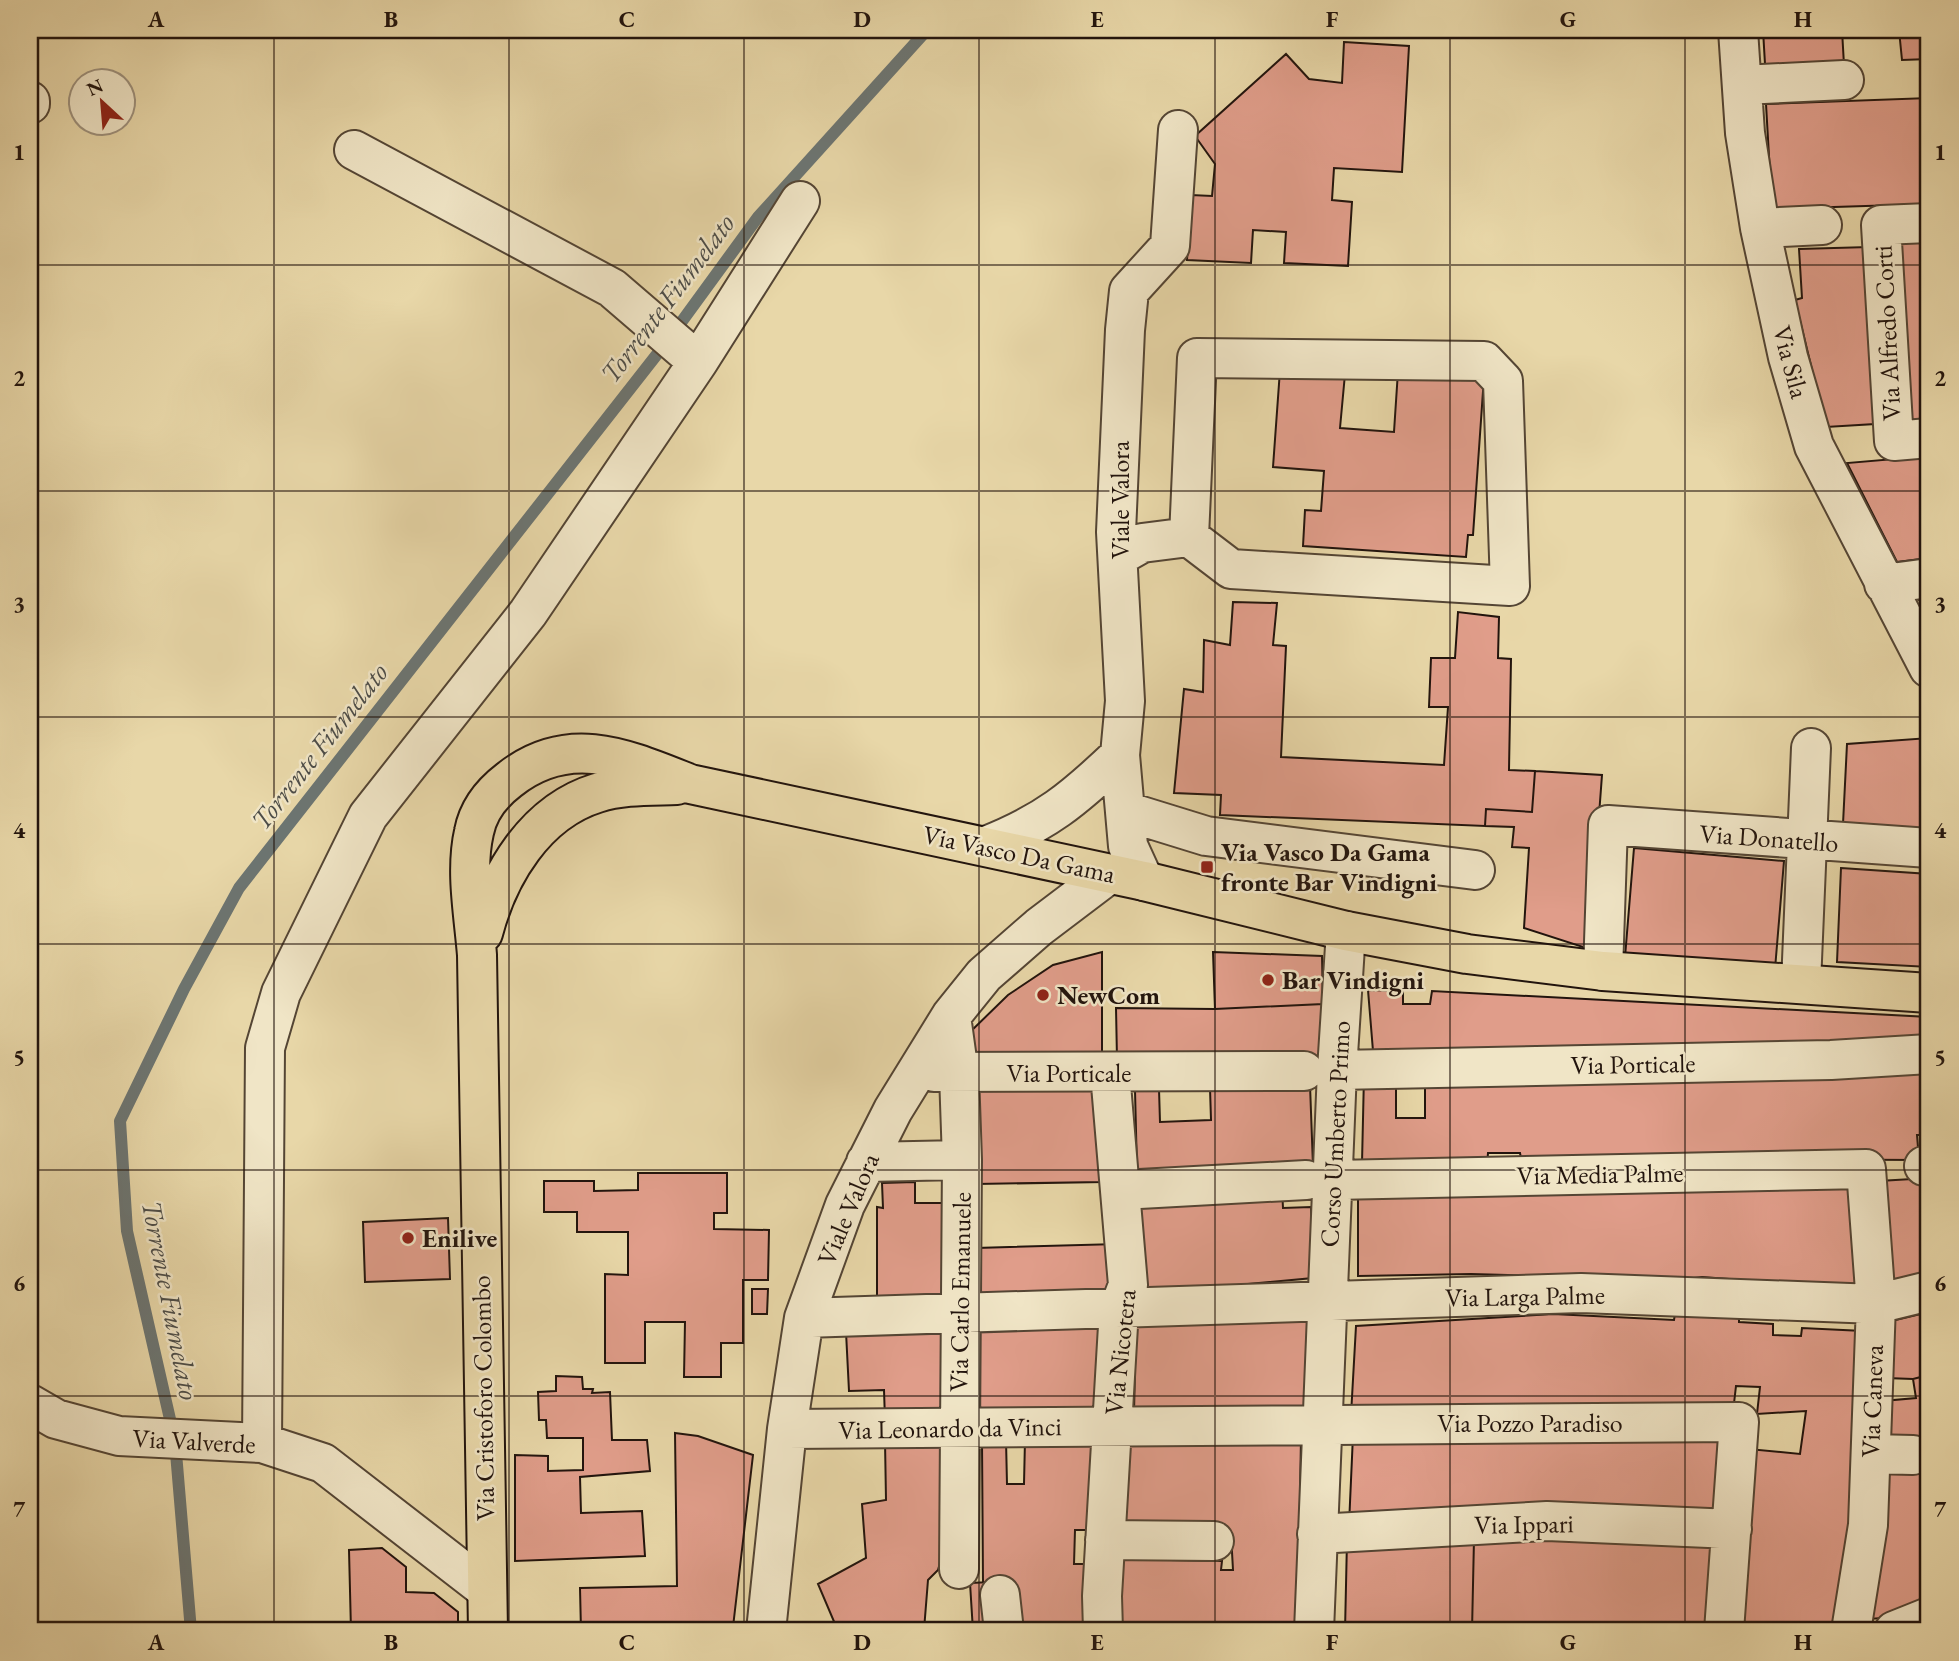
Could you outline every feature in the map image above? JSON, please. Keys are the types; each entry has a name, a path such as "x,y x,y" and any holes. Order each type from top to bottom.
{"main road":[{"path":"477,955 470,858 474,830 482,811 502,785 526,766 558,754 591,753 632,761 690,785"},
{"name":"Via Vasco Da Gama","path":"690,785 1127,877 1346,930"},
{"path":"477,955 490,907 505,870 528,841 562,812 595,793 629,787 690,785"},
{"path":"1346,930 1466,954 1603,971 1929,993"},
{"name":"Via Cristoforo Colombo","path":"477,955 488,1631"}],"street":[{"name":"Via Sila","path":"1738,30 1745,134 1760,228 1788,357 1814,446 1929,668"},
{"path":"1742,85 1844,80"},
{"name":"Viale Valora","path":"766,1631 787,1429 804,1318 845,1205 893,1110 951,1016 984,975 1039,927 1127,877 1128,846 1119,755 1125,701 1116,532 1125,330 1129,291 1170,246 1178,130"},
{"path":"354,150 612,288 698,362"},
{"path":"262,1443 265,1048 281,993 368,816 528,613 698,362 800,201"},
{"name":"Via Alfredo Corti","path":"1911,439 1881,225 1929,223"},
{"path":"1760,228 1822,225"},
{"path":"1119,556 1142,543 1189,537 1231,569 1510,586 1503,381 1484,361 1197,358 1189,537"},
{"path":"1884,584 1929,578"},
{"path":"1801,984 1811,748"},
{"path":"986,846 1027,830 1057,812 1119,755"},
{"path":"1125,811 1206,835 1475,870"},
{"name":"Via Donatello","path":"1603,971 1608,825 1929,848"},
{"name":"Corso Umberto Primo","path":"1314,1631 1327,1301 1320,1180 1321,1070 1346,930"},
{"name":"Via Carlo Emanuele","path":"951,1016 959,1074 962,1160 959,1569"},
{"name":"Via Porticale","path":"918,1071 959,1074 1321,1070 1831,1060 1929,1055"},
{"name":"Via Nicotera","path":"1104,1631 1101,1596 1119,1309 1128,1285 1110,1073"},
{"path":"866,1162 962,1160"},
{"name":"Via Media Palme","path":"1121,1190 1320,1180 1866,1169"},
{"name":"Via Caneva","path":"1851,1631 1868,1525 1876,1304 1866,1169"},
{"name":"Via Larga Palme","path":"804,1318 1581,1293 1876,1304 1929,1291"},
{"name":"Via Valverde","path":"30,1404 56,1419 119,1436 262,1443 323,1462 487,1590"},
{"name":"Via Pozzo Paradiso","path":"1112,1426 1739,1422 1724,1631"},
{"name":"Via Leonardo da Vinci","path":"787,1429 1112,1426"},
{"path":"1871,1454 1923,1452"},
{"name":"Via Ippari","path":"1317,1534 1547,1521 1732,1529"},
{"path":"1105,1540 1214,1541"},
{"path":"1894,1631 1929,1617"}],"building":[{"path":"1763,30 1842,30 1844,65 1765,64"},
{"path":"1899,30 1929,30 1929,59 1902,60"},
{"path":"1344,42 1409,46 1402,172 1334,168 1332,200 1352,202 1348,266 1284,263 1286,232 1253,230 1251,263 1187,260 1191,195 1212,196 1215,164 1195,136 1286,54 1309,79 1342,83"},
{"path":"1929,98 1929,204 1772,209 1766,104"},
{"path":"1929,240 1929,419 1905,421 1898,241"},
{"path":"1869,247 1875,424 1826,427 1795,300 1802,298 1799,249"},
{"path":"1280,370 1345,374 1340,428 1394,432 1398,371 1484,377 1473,535 1468,535 1466,557 1303,546 1305,510 1321,511 1324,471 1273,467"},
{"path":"1929,456 1929,558 1897,562 1847,463"},
{"path":"1929,595 1929,618 1917,596"},
{"path":"1233,602 1277,603 1273,645 1286,646 1281,757 1444,765 1448,707 1429,707 1431,658 1455,658 1458,612 1499,617 1498,658 1511,659 1509,770 1535,771 1532,812 1486,809 1485,826 1220,815 1221,795 1174,793 1184,689 1203,692 1204,640 1230,645"},
{"path":"1929,738 1929,829 1843,824 1847,744"},
{"path":"1535,771 1602,775 1589,949 1524,928 1529,848 1512,847 1514,827 1485,826 1486,809 1532,812"},
{"path":"1634,848 1784,861 1775,969 1625,957"},
{"path":"1841,868 1929,874 1929,967 1837,962"},
{"path":"1102,952 1102,1057 966,1059 965,1037 1008,995 1053,965"},
{"name":"Bar Vindigni","path":"1213,952 1322,956 1323,1004 1215,1009"},
{"path":"1368,990 1403,991 1403,1004 1430,1004 1432,991 1929,1017 1929,1037 1738,1048 1373,1051"},
{"path":"1323,1004 1326,1056 1117,1059 1116,1008 1215,1009"},
{"path":"1929,1063 1929,1135 1917,1135 1919,1160 1521,1158 1520,1153 1488,1153 1487,1166 1362,1163 1364,1075 1396,1075 1396,1118 1425,1118 1425,1076"},
{"path":"1103,1085 1104,1182 976,1184 974,1088"},
{"path":"1310,1085 1313,1166 1137,1172 1135,1090 1159,1089 1160,1122 1211,1120 1210,1088"},
{"path":"638,1173 727,1173 727,1213 714,1213 714,1229 769,1230 768,1280 743,1280 743,1343 721,1343 721,1377 684,1377 685,1322 645,1322 645,1363 605,1363 605,1274 628,1275 628,1232 577,1232 577,1212 544,1212 544,1181 594,1181 594,1191 638,1190"},
{"path":"1929,1178 1929,1272 1887,1282 1879,1181"},
{"path":"915,1182 915,1203 953,1203 953,1298 877,1298 877,1207 883,1208 882,1183"},
{"path":"1856,1182 1862,1289 1702,1277 1678,1280 1471,1274 1358,1276 1358,1187"},
{"path":"1282,1188 1283,1208 1311,1207 1313,1278 1141,1294 1134,1200"},
{"path":"448,1218 450,1279 365,1282 363,1222"},
{"path":"1118,1244 1120,1295 977,1297 976,1248"},
{"path":"752,1289 768,1289 767,1314 752,1314"},
{"path":"1929,1312 1929,1375 1913,1379 1886,1378 1887,1322"},
{"path":"1553,1314 1674,1320 1675,1314 1739,1317 1739,1322 1773,1324 1773,1335 1801,1336 1802,1328 1863,1331 1859,1430 1837,1631 1735,1631 1749,1449 1800,1454 1806,1411 1757,1414 1760,1387 1736,1386 1733,1412 1351,1415 1356,1326"},
{"path":"1136,1319 1310,1321 1308,1416 1134,1413"},
{"path":"1102,1325 1103,1416 980,1418 978,1328"},
{"path":"945,1328 948,1417 885,1420 884,1390 849,1391 846,1332"},
{"path":"1928,1375 1929,1439 1916,1442 1883,1442 1883,1401 1916,1398 1913,1379"},
{"path":"556,1376 582,1377 583,1389 593,1389 592,1393 610,1392 612,1440 647,1440 650,1471 580,1477 581,1513 642,1511 645,1556 515,1561 515,1455 548,1456 548,1471 583,1470 583,1438 547,1438 546,1420 539,1420 538,1392 556,1391"},
{"path":"675,1433 698,1436 753,1455 733,1627 716,1631 581,1631 580,1588 677,1586"},
{"path":"1727,1434 1722,1519 1349,1525 1353,1435"},
{"path":"1103,1436 1096,1530 1075,1530 1074,1564 1090,1564 1091,1631 1014,1631 1013,1583 983,1582 982,1442 1006,1440 1007,1484 1024,1484 1025,1440"},
{"path":"1301,1437 1298,1631 1115,1631 1119,1559 1222,1561 1221,1570 1233,1570 1231,1534 1120,1532 1124,1439"},
{"path":"885,1441 950,1441 956,1505 938,1570 928,1580 924,1630 838,1631 818,1584 866,1558 862,1504 886,1500"},
{"path":"1882,1463 1920,1464 1920,1474 1929,1474 1929,1607 1899,1617 1868,1619"},
{"path":"1720,1537 1716,1631 1575,1631 1556,1627 1472,1631 1474,1539"},
{"path":"1474,1539 1472,1631 1345,1631 1347,1540"},
{"path":"382,1548 406,1567 406,1592 434,1593 458,1612 458,1631 351,1631 349,1550"},
{"path":"992,1582 995,1631 973,1631 970,1583"}],"waterway":[{"name":"Torrente Fiumelato","path":"191,1631 175,1441 127,1231 120,1121 184,989 239,888 669,339 758,217 927,30"}],"place":[{"name":"Via Vasco Da Gama fronte Bar Vindigni","path":"1207,867"},
{"name":"Bar Vindigni","path":"1268,980"},
{"name":"NewCom","path":"1043,995"},
{"name":"Enilive","path":"408,1238"}]}
